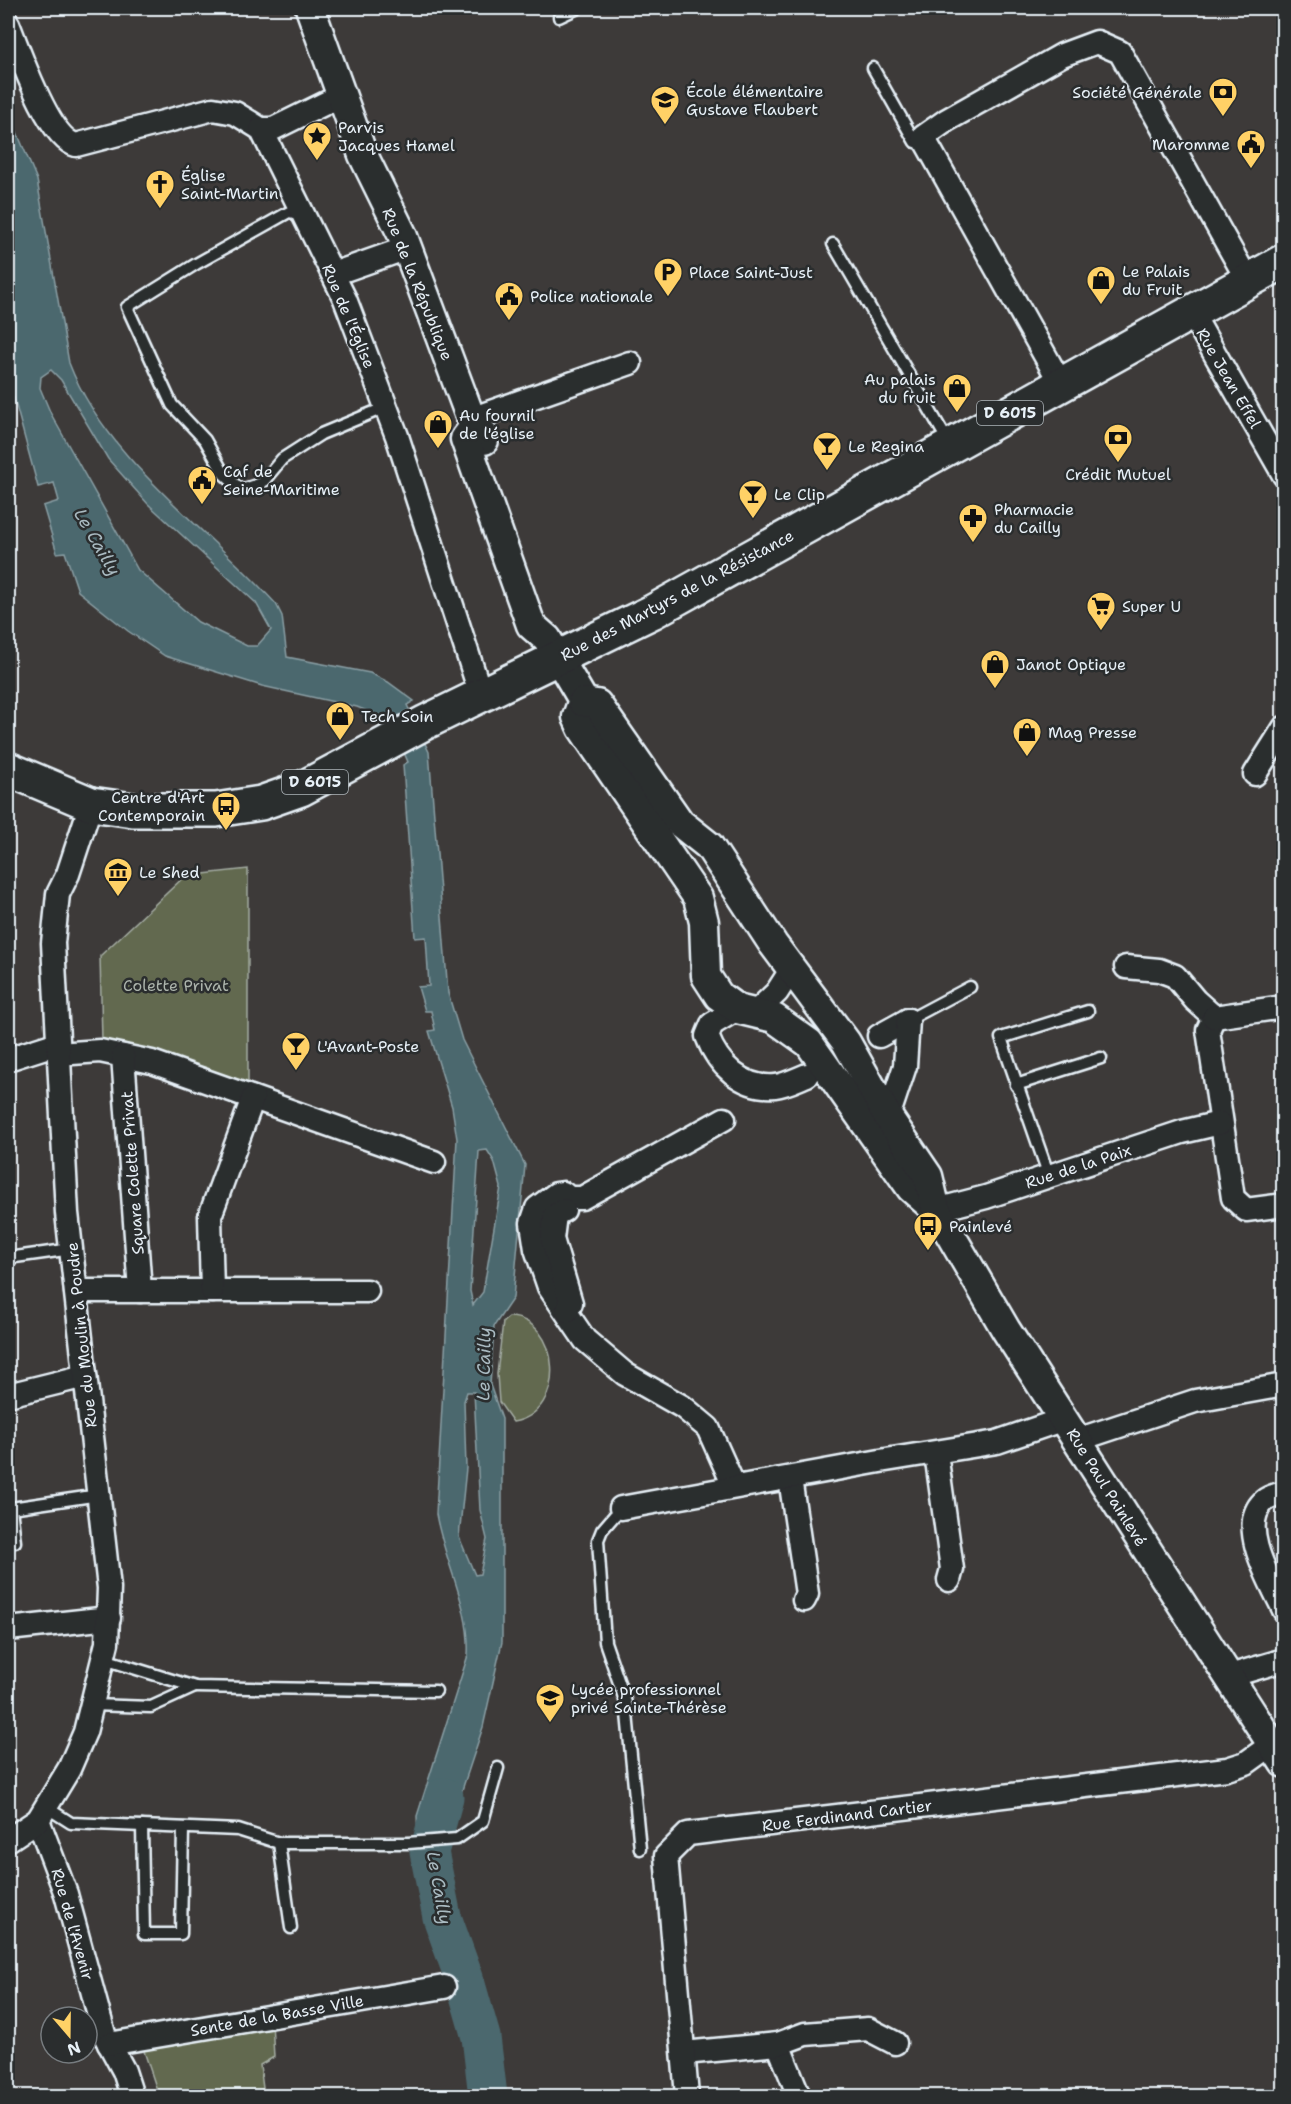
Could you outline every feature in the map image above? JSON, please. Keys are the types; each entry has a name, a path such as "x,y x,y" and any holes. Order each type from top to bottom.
{"main road":[{"name":"Rue des Martyrs de la Résistance","path":"8,769 91,804 133,810 194,812 261,803 301,789 481,696 553,648 652,612 1284,261"}],"street":[{"name":"Rue de la République","path":"310,8 365,159 407,249 472,423 482,432 550,619 553,648"},
{"path":"8,24 48,116 63,139 76,145 213,109 235,112 261,129 273,129 342,95"},
{"path":"1061,384 923,137 948,120 1062,55 1096,42 1120,52 1248,281"},
{"name":"Rue de l'Église","path":"261,129 345,299 386,407 481,696"},
{"path":"333,274 407,249"},
{"name":"Rue Jean Effel","path":"1191,312 1284,475"},
{"path":"472,423 630,363"},
{"path":"553,648 584,702"},
{"path":"584,702 597,704 673,814 687,830 709,846 773,944 793,967 846,1042 888,1117 928,1176 936,1210"},
{"path":"584,702 577,717 582,728 698,898 704,922 706,976 719,996 747,1011 774,1018 809,1042 911,1188 936,1210"},
{"path":"1255,774 1284,729"},
{"name":"Rue du Moulin à Poudre","path":"8,1840 42,1814 69,1769 93,1705 104,1659 109,1618 109,1588 72,1249 53,943 57,902 91,804"},
{"path":"662,845 687,830"},
{"path":"793,967 777,992 747,1011 712,1024 707,1036 712,1051 736,1077 761,1085 777,1086 807,1075"},
{"path":"1126,967 1159,970 1175,976 1195,1000 1214,1017 1284,1007"},
{"path":"1214,1017 1208,1030 1220,1123 1233,1198 1246,1210 1284,1205"},
{"path":"888,1117 905,1066 908,1020"},
{"path":"879,1036 908,1020"},
{"path":"8,1059 58,1048 99,1051 152,1062 434,1162"},
{"name":"Square Colette Privat","path":"123,1056 140,1291"},
{"path":"212,1291 210,1216 253,1098"},
{"path":"724,1119 582,1198 569,1198 563,1193 556,1194 537,1208 532,1223 541,1268 554,1296 567,1311 585,1340 625,1374 683,1407 708,1428 734,1486"},
{"name":"Rue de la Paix","path":"936,1210 1182,1132 1220,1123"},
{"path":"564,1210 555,1215 552,1239 571,1303 567,1311"},
{"name":"Rue Paul Painlevé","path":"936,1210 1006,1330 1226,1677 1279,1756"},
{"path":"76,1291 367,1291"},
{"path":"8,1395 85,1376"},
{"path":"621,1508 734,1486 1071,1430 1195,1401 1284,1385"},
{"path":"936,1453 952,1569 949,1580"},
{"path":"790,1478 807,1594 804,1600"},
{"path":"1284,1493 1267,1498 1261,1504 1253,1525 1261,1561 1284,1610"},
{"path":"8,1629 109,1618"},
{"path":"1226,1677 1284,1660"},
{"name":"Rue Ferdinand Cartier","path":"687,2097 666,1856 688,1834 1227,1769 1279,1756"},
{"name":"Rue de l'Avenir","path":"42,1814 104,2034 124,2071 132,2097"},
{"name":"Sente de la Basse Ville","path":"110,2044 444,1987"},
{"path":"684,2053 778,2044 805,2034 868,2029 896,2043"},
{"path":"778,2044 799,2097"}],"lane":[{"path":"559,17 578,8"},
{"path":"873,68 915,142"},
{"path":"302,214 289,212 196,264 127,307 172,405 205,440 224,474 241,490 262,483 282,459 321,434 386,407"},
{"path":"833,244 951,446"},
{"path":"908,1020 970,987"},
{"path":"1049,1176 1001,1038 1088,1011"},
{"path":"1016,1085 1101,1058"},
{"path":"8,1258 72,1249"},
{"path":"15,1542 11,1508 99,1495"},
{"path":"621,1508 602,1530 598,1540 605,1642 626,1703 640,1850"},
{"path":"104,1659 195,1687 436,1691"},
{"path":"93,1705 151,1707 195,1687"},
{"path":"42,1814 71,1823 238,1830 279,1843 408,1843 457,1839 483,1821 498,1768"},
{"path":"142,1826 144,1934 181,1934 183,1828"},
{"path":"279,1843 291,1928"}],"green space":[{"name":"Colette Privat","path":"248,869 248,1084 200,1067 102,1040 100,956 185,876"},
{"path":"509,1317 526,1321 539,1333 548,1348 552,1366 550,1385 543,1402 531,1415 513,1422 499,1402 497,1374 503,1322"},
{"path":"272,2022 274,2057 260,2065 264,2096 159,2096 142,2045"}],"water":[{"path":"8,111 37,180 69,363 86,398 108,431 133,462 276,604 282,616 287,657 370,673 388,682 414,701 407,705 429,752 448,993 462,1040 525,1165 513,1298 494,1326 490,1385 502,1419 502,1642 483,1727 447,1835 418,1838 417,1816 468,1655 468,1637 461,1602 436,1514 457,1139 452,1107 429,1031 435,1030 431,1011 425,1011 418,987 429,986 426,937 415,938 403,765 408,762 388,715 382,717 357,707 262,686 165,656 128,631 78,591 65,552 57,553 43,506 59,501 54,483 38,487 8,376 14,262 8,225","holes":["51,370 61,380 108,459 148,504 256,603 271,630 257,646 247,646 198,622 138,570 51,414 40,388 41,377","487,1150 494,1161 501,1187 483,1292 473,1305 470,1291 479,1151","467,1392 474,1392 480,1510 487,1539 480,1574 475,1575 459,1537 466,1468 464,1401"]}],"waterway":[{"name":"Le Cailly","path":"444,1797 429,1852 442,1917 464,1978 481,2037 488,2096"}],"place":[{"name":"Société Générale","path":"1223,118"},
{"name":"École élémentaire Gustave Flaubert","path":"665,126"},
{"name":"Parvis Jacques Hamel","path":"317,162"},
{"name":"Maromme","path":"1251,170"},
{"name":"Église Saint-Martin","path":"160,210"},
{"name":"Place Saint-Just","path":"668,298"},
{"name":"Le Palais du Fruit","path":"1101,306"},
{"name":"Police nationale","path":"509,322"},
{"name":"Au palais du fruit","path":"957,414"},
{"name":"Au fournil de l'église","path":"438,450"},
{"name":"Crédit Mutuel","path":"1118,464"},
{"name":"Le Regina","path":"827,472"},
{"name":"Caf de Seine-Maritime","path":"202,506"},
{"name":"Le Clip","path":"753,520"},
{"name":"Pharmacie du Cailly","path":"973,544"},
{"name":"Super U","path":"1101,632"},
{"name":"Janot Optique","path":"995,690"},
{"name":"Tech Soin","path":"340,742"},
{"name":"Mag Presse","path":"1027,758"},
{"name":"Centre d'Art Contemporain","path":"226,832"},
{"name":"Le Shed","path":"118,898"},
{"name":"L'Avant-Poste","path":"296,1072"},
{"name":"Painlevé","path":"928,1252"},
{"name":"Lycée professionnel privé Sainte-Thérèse","path":"550,1724"}]}
